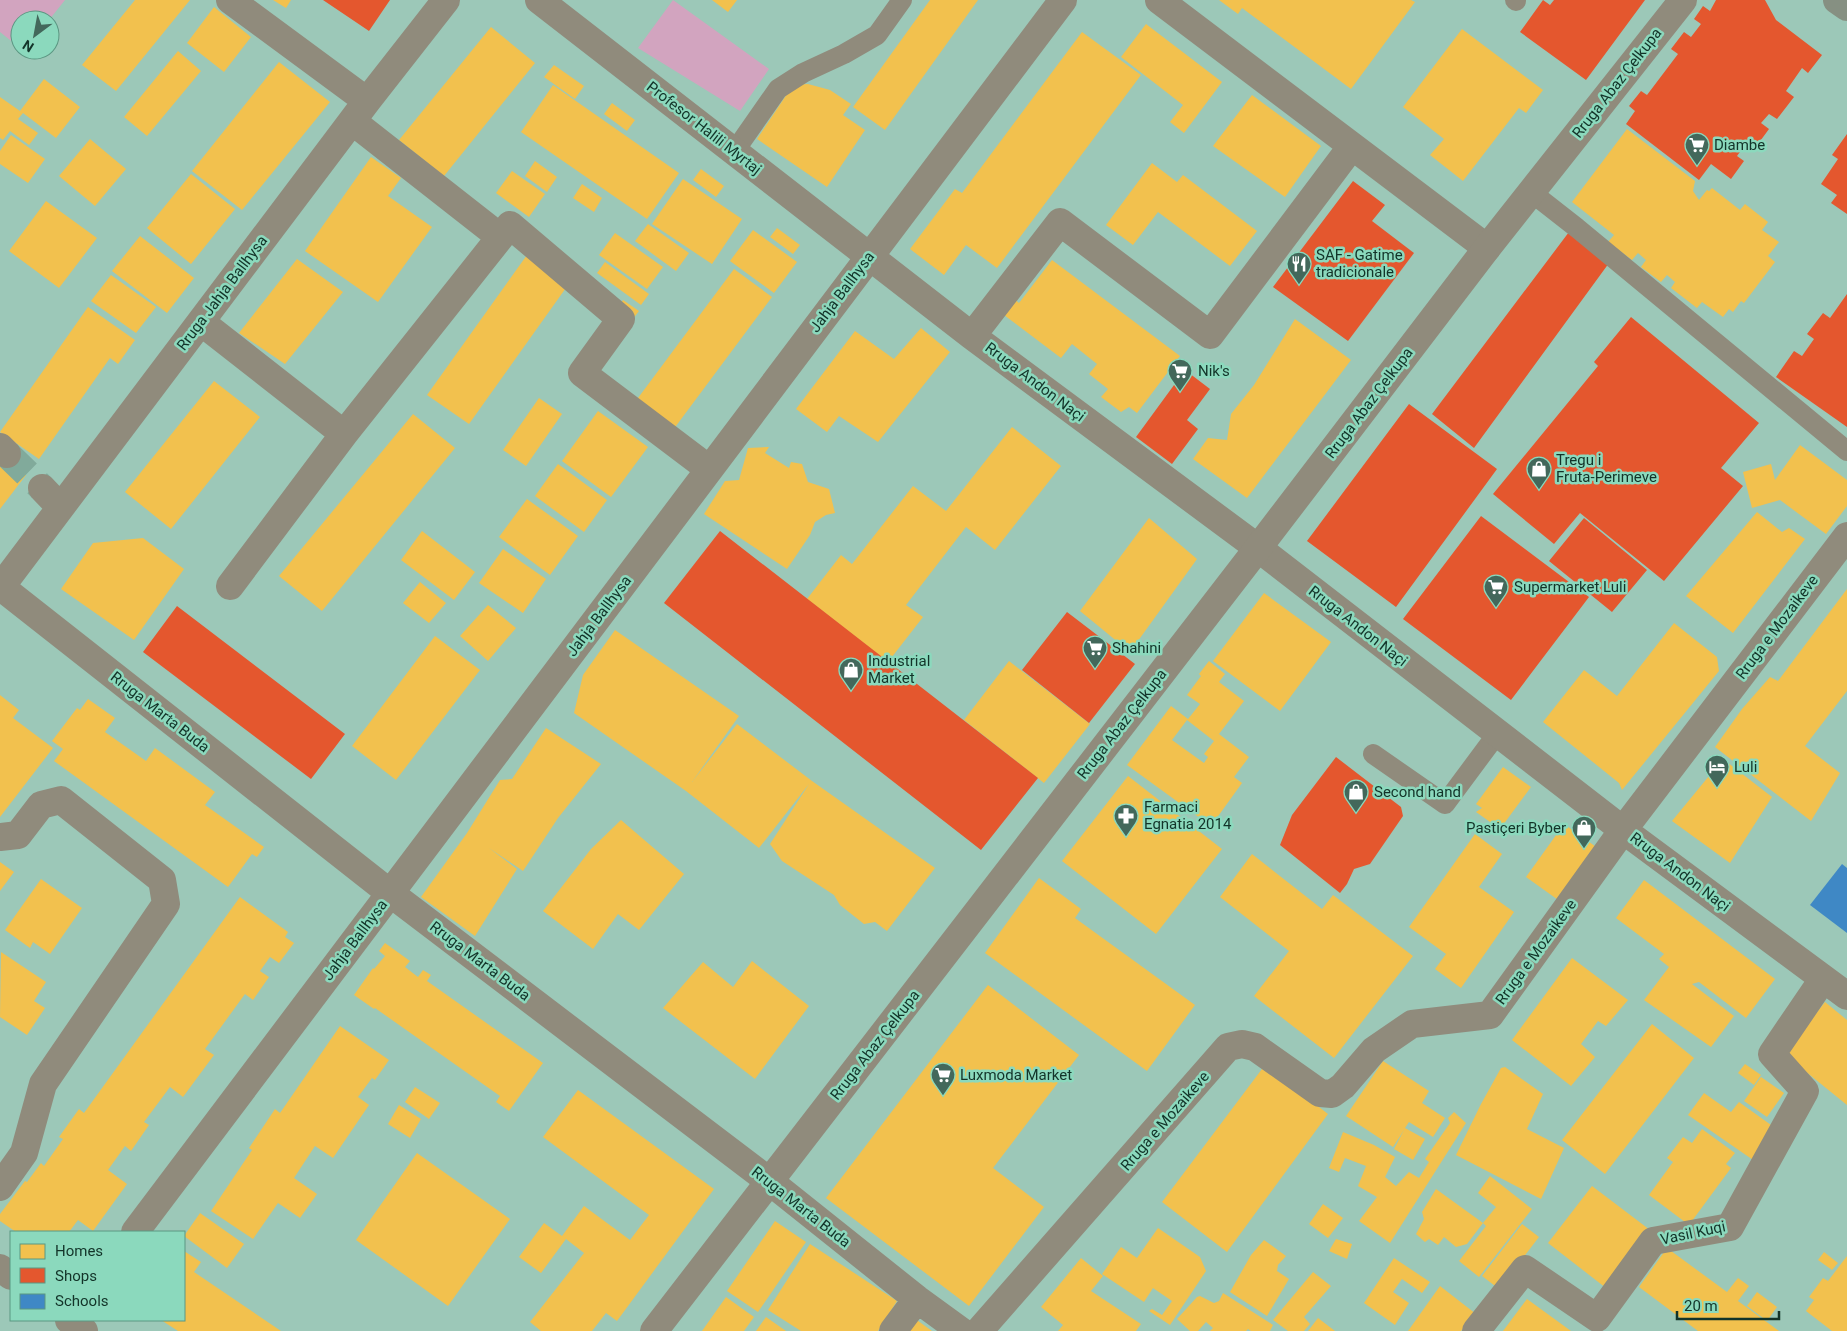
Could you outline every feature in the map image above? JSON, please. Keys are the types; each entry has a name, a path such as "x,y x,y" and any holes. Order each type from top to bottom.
{"main road":[{"path":"1838,0 1847,7"}],"street":[{"path":"230,0 359,111 500,237"},
{"name":"Rruga Jahja Ballhysa","path":"0,587 51,497 200,322 359,111 446,0"},
{"name":"Profesor Halili Myrtaj","path":"539,0 869,256"},
{"name":"Jahja Ballhysa","path":"136,1231 1063,0"},
{"path":"1159,0 1487,248"},
{"name":"Rruga Abaz Çelkupa","path":"654,1331 1530,192 1683,0"},
{"path":"972,336 1060,222 1210,335 1352,146"},
{"path":"230,586 344,434 510,225 621,319 582,373 709,469"},
{"name":"Rruga Andon Naçi","path":"869,256 972,336 1258,548 1623,830 1847,996"},
{"path":"200,322 344,434"},
{"name":"Rruga e Mozaikeve","path":"979,1331 1228,1047 1242,1044 1255,1047 1320,1093 1332,1094 1343,1086 1374,1050 1412,1024 1490,1015 1623,830 1847,536"},
{"name":"Rruga Marta Buda","path":"0,587 390,893 769,1181 917,1299 961,1331"},
{"path":"0,837 18,835 41,805 61,800 162,880 166,904 44,1084 24,1153 0,1187"},
{"name":"Vasil Kuqi","path":"1476,1331 1525,1269 1606,1325 1653,1241 1730,1227 1805,1092 1772,1054 1823,979"},
{"path":"893,1331 917,1299"},
{"path":"70,1321 84,1331"}],"lane":[{"path":"734,152 778,89 803,73 844,54 877,35 902,0"},
{"path":"1530,192 1577,228 1847,451"},
{"path":"1373,754 1445,804 1497,734"}],"shaded area":[{"path":"0,0 65,0 57,10 10,10 10,40 0,32"},
{"path":"673,0 769,69 740,111 638,48"}],"building: Homes":[{"path":"135,0 190,0 116,91 82,65"},
{"path":"273,0 291,0 286,8"},
{"path":"712,0 737,0 728,12"},
{"path":"930,0 978,0 885,130 853,107"},
{"path":"1219,0 1411,0 1415,2 1351,89 1242,8 1238,14"},
{"path":"214,7 251,37 224,72 187,43"},
{"path":"1146,24 1222,82 1184,133 1170,122 1183,105 1121,57"},
{"path":"491,27 535,63 444,176 399,140"},
{"path":"1462,29 1543,90 1526,113 1519,108 1463,181 1430,155 1444,139 1403,107"},
{"path":"1082,32 1141,75 997,268 966,245 944,275 910,249 955,189 962,193"},
{"path":"178,51 201,71 147,136 124,117"},
{"path":"279,62 330,102 242,210 192,171"},
{"path":"554,65 584,86 575,99 544,77"},
{"path":"44,79 80,107 56,138 23,113 18,119 38,133 29,145 10,131 3,140 0,138 0,97 20,111"},
{"path":"808,84 830,90 851,104 843,115 865,130 827,187 757,139 793,85"},
{"path":"553,85 679,173 647,219 521,132"},
{"path":"1252,95 1321,146 1285,197 1213,146"},
{"path":"612,103 635,120 627,131 604,114"},
{"path":"1627,129 1695,181 1693,191 1699,200 1707,190 1709,191 1712,188 1740,210 1745,204 1768,222 1762,230 1779,242 1768,256 1775,262 1744,303 1741,301 1733,312 1729,309 1723,317 1702,302 1697,308 1671,288 1675,282 1667,275 1661,282 1641,267 1646,260 1638,253 1632,260 1608,242 1614,235 1572,202"},
{"path":"11,135 45,159 28,183 0,164 0,151"},
{"path":"90,139 126,169 95,206 59,176"},
{"path":"371,157 401,178 388,196 432,227 378,302 305,251"},
{"path":"535,161 557,177 547,192 525,176"},
{"path":"1152,163 1177,182 1183,175 1257,231 1230,266 1158,212 1133,245 1106,225"},
{"path":"701,169 724,186 716,197 693,180"},
{"path":"512,171 545,194 529,217 496,193"},
{"path":"191,174 235,209 191,264 147,228"},
{"path":"683,179 742,219 712,264 652,224"},
{"path":"582,184 602,198 594,212 573,198"},
{"path":"46,201 97,238 59,288 9,251"},
{"path":"648,224 689,253 676,271 635,241"},
{"path":"777,228 800,245 793,254 770,237"},
{"path":"753,230 797,262 774,293 730,261"},
{"path":"615,233 663,267 647,289 599,255"},
{"path":"140,236 194,278 167,313 112,271"},
{"path":"527,255 568,285 469,424 427,395"},
{"path":"297,259 343,292 285,364 239,333"},
{"path":"1052,260 1180,356 1137,413 1129,407 1121,412 1101,397 1108,389 1089,374 1097,364 1072,344 1061,358 1000,312 1012,297 1019,303"},
{"path":"605,262 649,294 641,305 597,273"},
{"path":"734,269 772,297 673,430 635,402"},
{"path":"111,275 156,307 136,333 91,301"},
{"path":"623,300 639,311 632,320 617,309"},
{"path":"88,307 135,340 118,364 110,358 39,459 0,432"},
{"path":"1295,319 1351,360 1247,498 1193,459 1208,438 1227,440 1231,414 1254,385"},
{"path":"921,328 950,352 878,442 839,416 827,432 796,409 855,331 894,359"},
{"path":"214,381 260,417 171,529 125,492"},
{"path":"539,398 562,414 526,466 503,450"},
{"path":"598,411 648,447 611,497 562,461"},
{"path":"413,414 455,448 322,611 279,576"},
{"path":"1012,427 1061,466 995,550 966,527 906,605 923,617 888,662 807,599 841,555 852,564 913,486 946,511"},
{"path":"1800,445 1847,480 1847,506 1826,534 1780,500 1752,508 1743,472 1771,464 1775,480"},
{"path":"769,447 765,453 789,468 791,462 802,464 808,482 829,489 835,513 826,515 815,522 810,535 787,569 704,514 725,481 739,480 748,448"},
{"path":"0,454 26,475 0,509"},
{"path":"558,464 607,500 584,532 535,496"},
{"path":"527,499 578,536 550,575 499,537"},
{"path":"1757,512 1782,532 1789,528 1805,539 1733,633 1686,596"},
{"path":"1149,518 1197,559 1130,652 1080,611"},
{"path":"422,531 475,572 454,600 401,560"},
{"path":"143,538 184,569 134,640 61,589 93,543"},
{"path":"503,549 546,579 523,613 479,583"},
{"path":"420,582 446,603 429,623 403,603"},
{"path":"1847,589 1847,691 1805,746 1840,773 1811,821 1715,747 1742,709 1770,677 1778,681"},
{"path":"1264,593 1331,642 1280,711 1213,661"},
{"path":"488,605 516,628 488,661 460,636"},
{"path":"1674,623 1717,657 1719,671 1622,790 1619,783 1543,722 1584,670 1617,696"},
{"path":"615,630 739,716 692,782 737,724 812,781 935,868 887,931 875,922 864,924 840,905 834,895 782,861 770,844 809,784 759,848 686,791 574,713 583,675"},
{"path":"435,636 480,670 396,780 352,746"},
{"path":"1009,661 1090,724 1044,783 964,720"},
{"path":"1209,661 1225,674 1219,682 1244,701 1219,734 1249,757 1234,777 1242,783 1211,826 1127,765 1171,706 1188,719 1200,704 1187,695 1201,676 1199,674","holes":["1187,720 1214,741 1204,754 1208,757 1204,763 1172,740"]},
{"path":"0,695 19,710 13,718 53,748 0,817"},
{"path":"88,699 115,718 105,732 146,761 155,748 215,792 205,805 264,847 257,857 252,854 228,887 54,761 63,749 52,741 77,708 80,710"},
{"path":"546,728 601,764 558,818 523,871 489,848 517,869 475,936 421,897 467,833 500,780 512,779"},
{"path":"1723,759 1772,797 1730,863 1672,821"},
{"path":"1503,767 1531,787 1500,829 1476,812 1482,808 1476,804"},
{"path":"1128,776 1222,849 1156,934 1062,861"},
{"path":"621,820 684,874 639,930 618,914 593,949 543,911 591,849"},
{"path":"1564,824 1599,849 1561,902 1526,877"},
{"path":"1475,834 1502,854 1479,887 1514,912 1461,988 1435,969 1446,954 1409,927"},
{"path":"1252,854 1322,909 1333,895 1413,956 1334,1058 1254,996 1289,951 1220,897"},
{"path":"0,862 14,872 0,891"},
{"path":"1039,878 1081,909 1075,918 1195,1005 1147,1071 985,953"},
{"path":"41,879 82,908 50,954 33,942 30,948 5,930"},
{"path":"1644,880 1775,979 1746,1018 1699,982 1692,984 1734,1016 1711,1047 1644,1000 1669,967 1659,959 1664,954 1616,918"},
{"path":"240,897 288,932 285,937 294,943 279,963 270,957 260,971 269,977 253,1000 245,994 205,1049 214,1055 183,1097 170,1087 144,1122 149,1125 131,1151 125,1146 108,1170 127,1184 93,1231 78,1220 70,1231 15,1231 0,1221 0,1214 41,1163 44,1166 63,1139 59,1137 79,1109 84,1113"},
{"path":"385,943 410,961 405,967 418,977 423,970 431,975 427,981 543,1063 509,1111 496,1102 500,1096 354,995 373,968 385,956 379,951"},
{"path":"1,952 46,982 34,1001 45,1008 27,1035 0,1017"},
{"path":"1572,958 1628,1000 1606,1026 1598,1021 1581,1044 1595,1057 1571,1086 1512,1040"},
{"path":"752,961 809,1006 755,1079 663,1008 703,962 733,987"},
{"path":"988,985 1079,1055 993,1168 1044,1207 969,1306 826,1198"},
{"path":"1825,1002 1847,1020 1847,1105 1784,1054"},
{"path":"1652,1024 1694,1058 1605,1174 1562,1140"},
{"path":"340,1026 389,1060 375,1080 372,1078 358,1097 369,1105 333,1158 315,1146 294,1178 317,1194 300,1218 278,1203 253,1239 211,1211 252,1150 249,1148 275,1109 280,1113"},
{"path":"1383,1061 1429,1091 1422,1103 1445,1118 1433,1137 1409,1122 1405,1128 1425,1139 1413,1160 1394,1149 1404,1130 1393,1147 1346,1116"},
{"path":"1745,1064 1761,1075 1754,1085 1738,1073"},
{"path":"1265,1065 1328,1114 1227,1252 1162,1202"},
{"path":"1505,1067 1543,1094 1527,1129 1564,1148 1541,1199 1456,1155 1501,1068"},
{"path":"1761,1077 1784,1093 1767,1117 1744,1101"},
{"path":"415,1087 440,1103 429,1119 405,1102"},
{"path":"578,1090 714,1189 617,1321 606,1313 592,1331 541,1331 530,1322 584,1253 566,1239 541,1273 519,1257 544,1223 562,1236 584,1206 630,1240 649,1215 543,1137"},
{"path":"1704,1093 1731,1112 1739,1102 1778,1130 1756,1162 1688,1115"},
{"path":"399,1105 421,1119 410,1138 388,1124"},
{"path":"1454,1112 1466,1123 1390,1243 1359,1221 1377,1197 1358,1186 1366,1166 1345,1158 1339,1172 1329,1168 1343,1132 1374,1145 1395,1157 1385,1177 1396,1186 1409,1172 1419,1178 1429,1162 1425,1159 1450,1123 1448,1118"},
{"path":"1702,1129 1735,1153 1726,1164 1731,1168 1689,1225 1649,1195 1673,1162 1667,1158 1683,1137 1692,1143"},
{"path":"417,1153 510,1219 448,1306 356,1240"},
{"path":"1490,1176 1532,1209 1479,1277 1459,1261 1486,1226 1483,1223 1496,1207 1478,1193"},
{"path":"1592,1186 1650,1230 1606,1288 1548,1243"},
{"path":"1436,1189 1483,1223 1467,1244 1456,1247 1444,1237 1438,1245 1429,1239 1425,1242 1416,1234 1424,1219 1422,1212"},
{"path":"1323,1204 1343,1218 1328,1238 1309,1224"},
{"path":"200,1213 244,1244 227,1268 185,1237"},
{"path":"775,1221 806,1242 758,1312 727,1291"},
{"path":"1522,1224 1539,1237 1499,1289 1482,1276"},
{"path":"1158,1228 1200,1257 1206,1271 1170,1325 1149,1311 1152,1309 1162,1315 1172,1301 1153,1288 1144,1302 1102,1274 1121,1247 1137,1258"},
{"path":"1336,1239 1352,1244 1347,1259 1329,1251"},
{"path":"1264,1240 1286,1256 1278,1265 1277,1271 1289,1279 1267,1316 1230,1292 1251,1255"},
{"path":"810,1244 897,1301 878,1331 801,1331 768,1310"},
{"path":"1667,1248 1727,1292 1738,1278 1749,1286 1738,1301 1779,1331 1698,1331 1639,1287"},
{"path":"185,1252 201,1262 194,1272 281,1331 178,1331 163,1321 185,1321"},
{"path":"1824,1252 1838,1263 1832,1270 1818,1260"},
{"path":"1847,1256 1847,1331 1832,1331 1806,1311 1814,1300 1809,1297 1823,1278 1828,1281"},
{"path":"1081,1258 1103,1276 1091,1291 1141,1324 1136,1331 1058,1331 1063,1325 1041,1307"},
{"path":"1394,1258 1430,1282 1422,1293 1402,1279 1393,1292 1409,1303 1395,1325 1364,1303"},
{"path":"1313,1272 1331,1286 1304,1317 1310,1324 1304,1331 1288,1331 1273,1320"},
{"path":"1440,1286 1476,1314 1461,1331 1408,1331"},
{"path":"1757,1292 1777,1307 1767,1321 1747,1306"},
{"path":"1223,1293 1273,1325 1270,1331 1251,1331 1248,1329 1246,1331 1210,1331 1213,1328 1206,1322 1198,1331 1190,1331 1177,1319 1197,1297 1200,1296 1214,1303 1219,1301"},
{"path":"726,1297 754,1317 744,1331 702,1331"},
{"path":"1527,1299 1571,1331 1503,1331"},
{"path":"766,1317 786,1331 756,1331"},
{"path":"914,1318 932,1331 905,1331"},
{"path":"1318,1318 1335,1331 1308,1331"}],"building: Shops":[{"path":"323,0 390,0 369,31"},
{"path":"1543,0 1550,5 1554,0 1645,0 1586,80 1520,32"},
{"path":"1716,0 1765,0 1776,20 1822,55 1808,73 1802,68 1786,91 1794,97 1777,119 1769,114 1761,123 1769,129 1755,148 1747,142 1737,156 1744,161 1731,179 1711,164 1699,180 1626,124 1635,111 1629,106 1641,91 1647,95 1678,54 1671,49 1684,32 1691,37 1701,24 1694,19 1703,6 1710,11"},
{"path":"1847,134 1847,214 1831,203 1837,195 1821,184 1838,159 1832,155"},
{"path":"1353,181 1385,205 1372,221 1414,253 1348,341 1273,287"},
{"path":"1569,232 1609,263 1474,448 1432,414"},
{"path":"1847,294 1847,427 1776,377 1794,351 1802,356 1814,339 1807,334 1823,313 1830,318"},
{"path":"1631,317 1759,423 1721,468 1743,486 1664,581 1580,513 1554,544 1493,494 1598,366 1594,362"},
{"path":"1185,370 1210,389 1187,420 1198,429 1172,464 1136,437"},
{"path":"1409,404 1497,469 1396,607 1307,541"},
{"name":"Supermarket Luli","path":"1481,516 1589,597 1511,700 1403,619"},
{"path":"1584,518 1647,570 1612,612 1549,561"},
{"name":"Industrial Market","path":"720,531 1038,778 981,850 664,603"},
{"path":"177,606 345,734 311,779 143,652"},
{"path":"1067,612 1135,664 1089,723 1022,670"},
{"path":"1336,757 1401,807 1403,816 1370,864 1354,869 1347,884 1340,893 1280,845 1292,815"}],"building: Schools":[{"path":"1842,864 1847,868 1847,933 1810,905"}],"tunnel":[{"path":"7,454 42,488"}],"place":[{"name":"Diambe","path":"1697,166"},
{"name":"SAF - Gatime tradicionale","path":"1299,285"},
{"name":"Nik's","path":"1180,392"},
{"name":"Tregu i Fruta-Perimeve","path":"1539,490"},
{"name":"Supermarket Luli","path":"1496,608"},
{"name":"Shahini","path":"1095,669"},
{"name":"Industrial Market","path":"851,691"},
{"name":"Luli","path":"1717,788"},
{"name":"Second hand","path":"1356,813"},
{"name":"Farmaci Egnatia 2014","path":"1126,837"},
{"name":"Pastiçeri Byber","path":"1584,849"},
{"name":"Luxmoda Market","path":"943,1096"}]}
